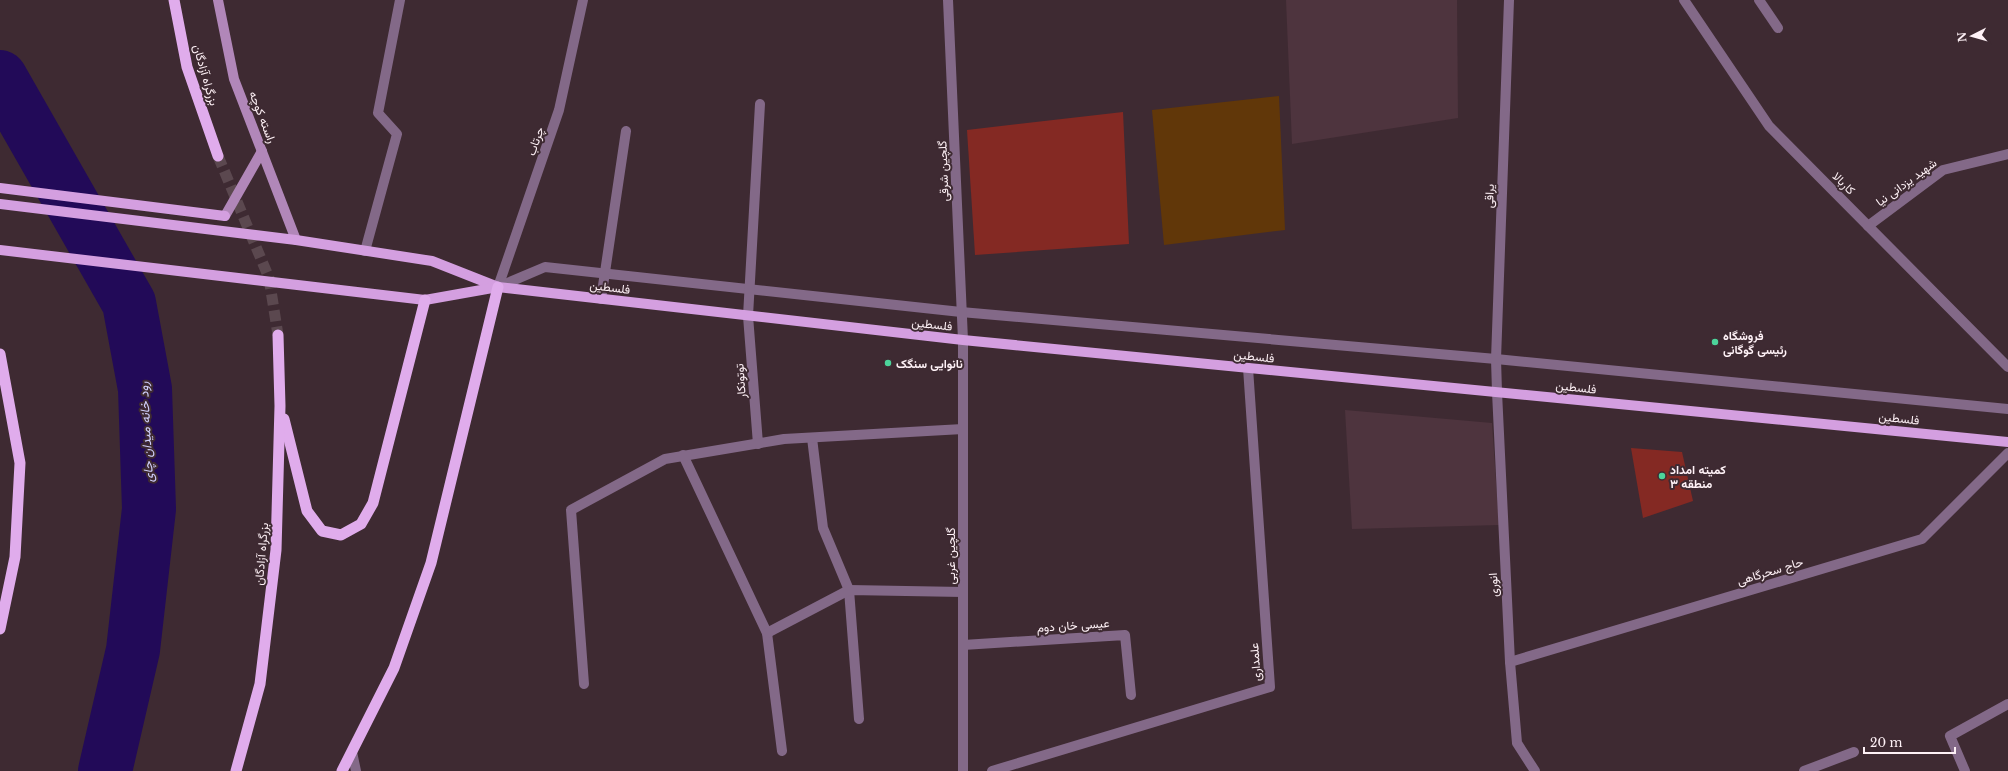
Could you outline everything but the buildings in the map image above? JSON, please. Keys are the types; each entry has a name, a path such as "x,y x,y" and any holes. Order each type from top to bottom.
{"highway":[{"name":"بزرگراه آزادگان","path":"174,0 187,67 218,156"},
{"path":"342,771 394,668 431,563 498,287"},
{"path":"280,406 307,511 322,531 341,535 361,524 373,503 425,300"},
{"name":"بزرگراه آزادگان","path":"236,771 260,684 276,550 280,406 278,335"},
{"path":"0,354 20,464 15,557 0,628"}],"main road":[{"name":"راسته کوچه","path":"218,0 234,78 296,240"},
{"path":"0,188 225,216 262,150"},
{"path":"0,204 296,240 432,261 498,287"},
{"path":"0,250 425,300 498,287"},
{"name":"فلسطین","path":"498,287 963,340 2008,442"}],"street":[{"path":"365,251 397,134 378,113 400,0"},
{"name":"چرتاب","path":"498,287 559,110 583,0"},
{"name":"گلچین شرقی","path":"948,0 963,340"},
{"name":"یراقی","path":"1497,392 1496,359 1509,0"},
{"name":"کاربالا","path":"1684,0 1769,126 2008,367"},
{"path":"1759,0 1778,28"},
{"name":"توتونکار","path":"758,444 748,316 760,104"},
{"path":"601,299 626,131"},
{"name":"شهید یزدانی نیا","path":"1868,226 1942,170 2008,154"},
{"path":"498,287 545,267 962,312 1496,359 2008,409"},
{"name":"گلچین غربی","path":"963,340 964,771"},
{"name":"علمداری","path":"992,771 1270,687 1248,368"},
{"name":"انوری","path":"1497,392 1510,662 1518,743 1535,771"},
{"path":"584,684 571,510 665,458 784,439 963,429"},
{"path":"812,438 823,528 849,590 859,719"},
{"name":"حاج سحرگاهی","path":"1510,662 1922,539 2008,453"},
{"path":"683,456 767,633 782,751"},
{"path":"767,633 849,590 963,592"},
{"name":"عیسی خان دوم","path":"963,645 1125,635 1131,695"},
{"path":"1965,771 1950,736 2008,704"},
{"path":"352,752 356,771"},
{"path":"1804,771 1854,752"}],"shaded area":[{"path":"1286,0 1457,0 1458,118 1292,144"},
{"path":"1279,96 1285,230 1164,245 1152,110"},
{"path":"1345,410 1492,423 1499,525 1352,529"}],"waterway":[{"name":"رود خانه میدان چای","path":"0,77 129,303 145,389 149,509 133,650 105,771"}],"tunnel":[{"path":"218,156 269,278 278,335"}],"place":[{"name":"فروشگاه رئیسی گوگانی","path":"1715,342"},
{"name":"نانوایی سنگک","path":"888,363"},
{"name":"کمیته امداد منطقه ۳","path":"1662,476"}]}
